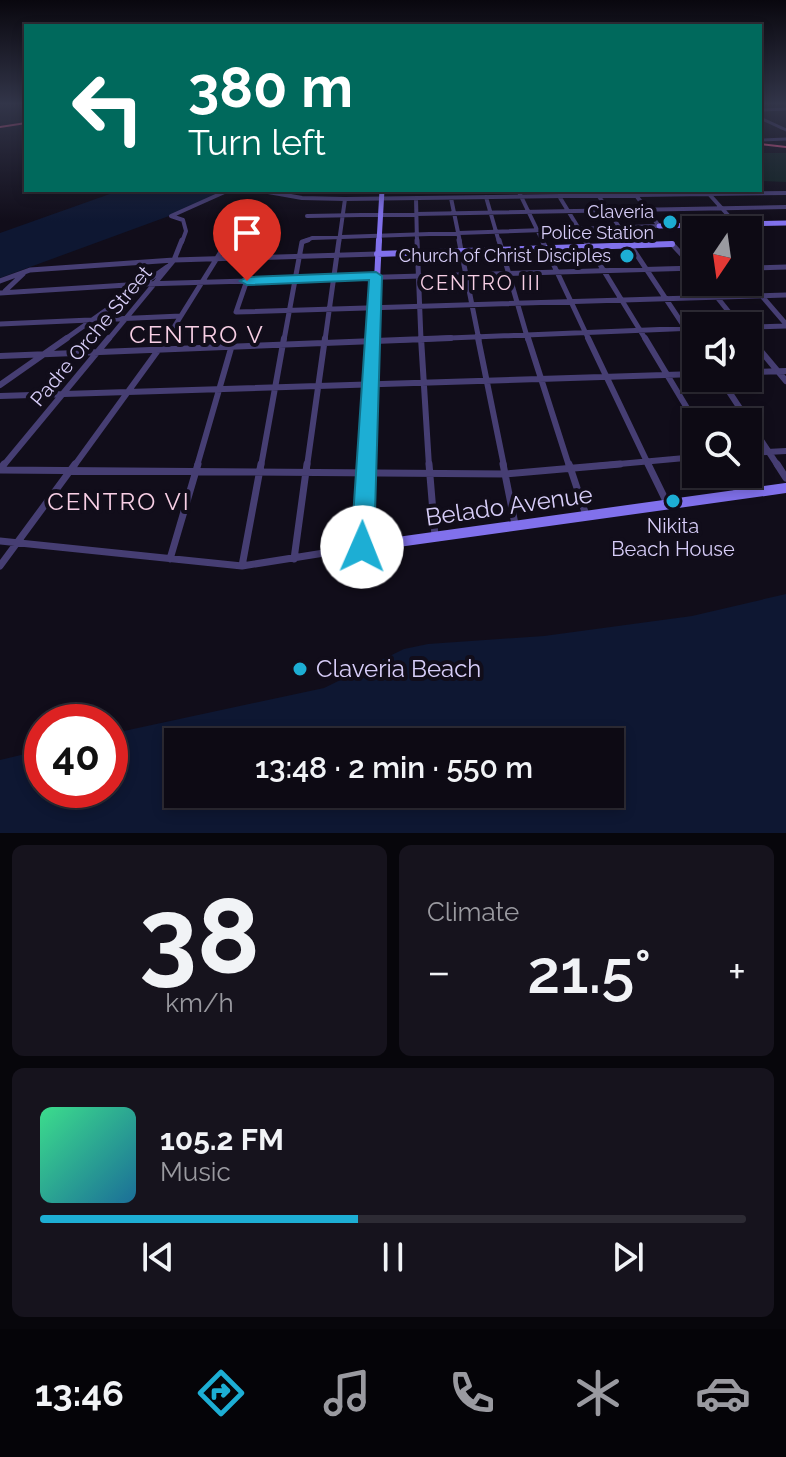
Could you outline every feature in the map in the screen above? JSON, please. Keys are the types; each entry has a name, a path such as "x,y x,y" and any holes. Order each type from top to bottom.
{"highway":[{"path":"765,143 786,147"}],"street":[{"path":"0,385 174,261 186,231 183,220 171,216 225,192"},
{"path":"270,192 307,198 345,199 486,197 520,193 559,196 634,192 786,193"},
{"path":"362,547 382,192"},
{"path":"634,192 682,255"},
{"path":"707,192 729,216"},
{"path":"520,193 668,505"},
{"path":"671,193 685,208"},
{"path":"771,193 786,207"},
{"path":"598,195 682,324"},
{"path":"559,196 687,408"},
{"path":"486,197 540,380 586,515"},
{"path":"416,198 422,383 435,536"},
{"path":"451,198 515,524"},
{"path":"294,559 345,199"},
{"path":"307,216 786,207"},
{"path":"762,223 786,223"},
{"path":"242,566 299,246 306,240 682,225"},
{"path":"0,566 160,349 227,242"},
{"path":"0,281 26,272 174,261 672,244"},
{"path":"255,257 236,312 716,296 729,312"},
{"name":"Padre Orche Street","path":"0,469 174,261"},
{"path":"778,267 786,275"},
{"path":"762,268 786,267"},
{"path":"1,294 157,283 508,271 682,269"},
{"path":"1,294 26,272"},
{"path":"762,295 786,295"},
{"path":"762,296 786,325"},
{"path":"0,324 181,316"},
{"path":"762,326 786,325"},
{"path":"0,356 421,336 682,329"},
{"path":"170,559 236,331"},
{"path":"762,352 786,381"},
{"path":"762,372 786,371"},
{"path":"0,396 682,374"},
{"path":"729,392 786,478"},
{"path":"762,452 786,451"},
{"path":"0,469 195,474 505,474 682,458"},
{"path":"736,488 740,495"},
{"name":"Belado Avenue","path":"0,541 242,566 515,524 786,488"}],"shaded area":[{"path":"762,153 786,153 786,182 762,181"}],"water":[{"path":"115,192 222,192 180,212 0,278 0,233"},
{"path":"786,594 786,833 0,833 0,760 24,754 24,808 128,808 128,730 324,688 404,649 428,644 544,636 692,616"}],"place":[{"name":"Claveria Police Station","path":"670,222"},
{"name":"Church of Christ Disciples","path":"627,256"},
{"name":"Nikita Beach House","path":"673,501"},
{"name":"Claveria Beach","path":"300,669"}],"district":[{"name":"CENTRO III","path":"481,283"},
{"name":"CENTRO V","path":"197,335"},
{"name":"CENTRO VI","path":"119,502"}],"route":[{"path":"247,281 376,276 362,547"}]}
